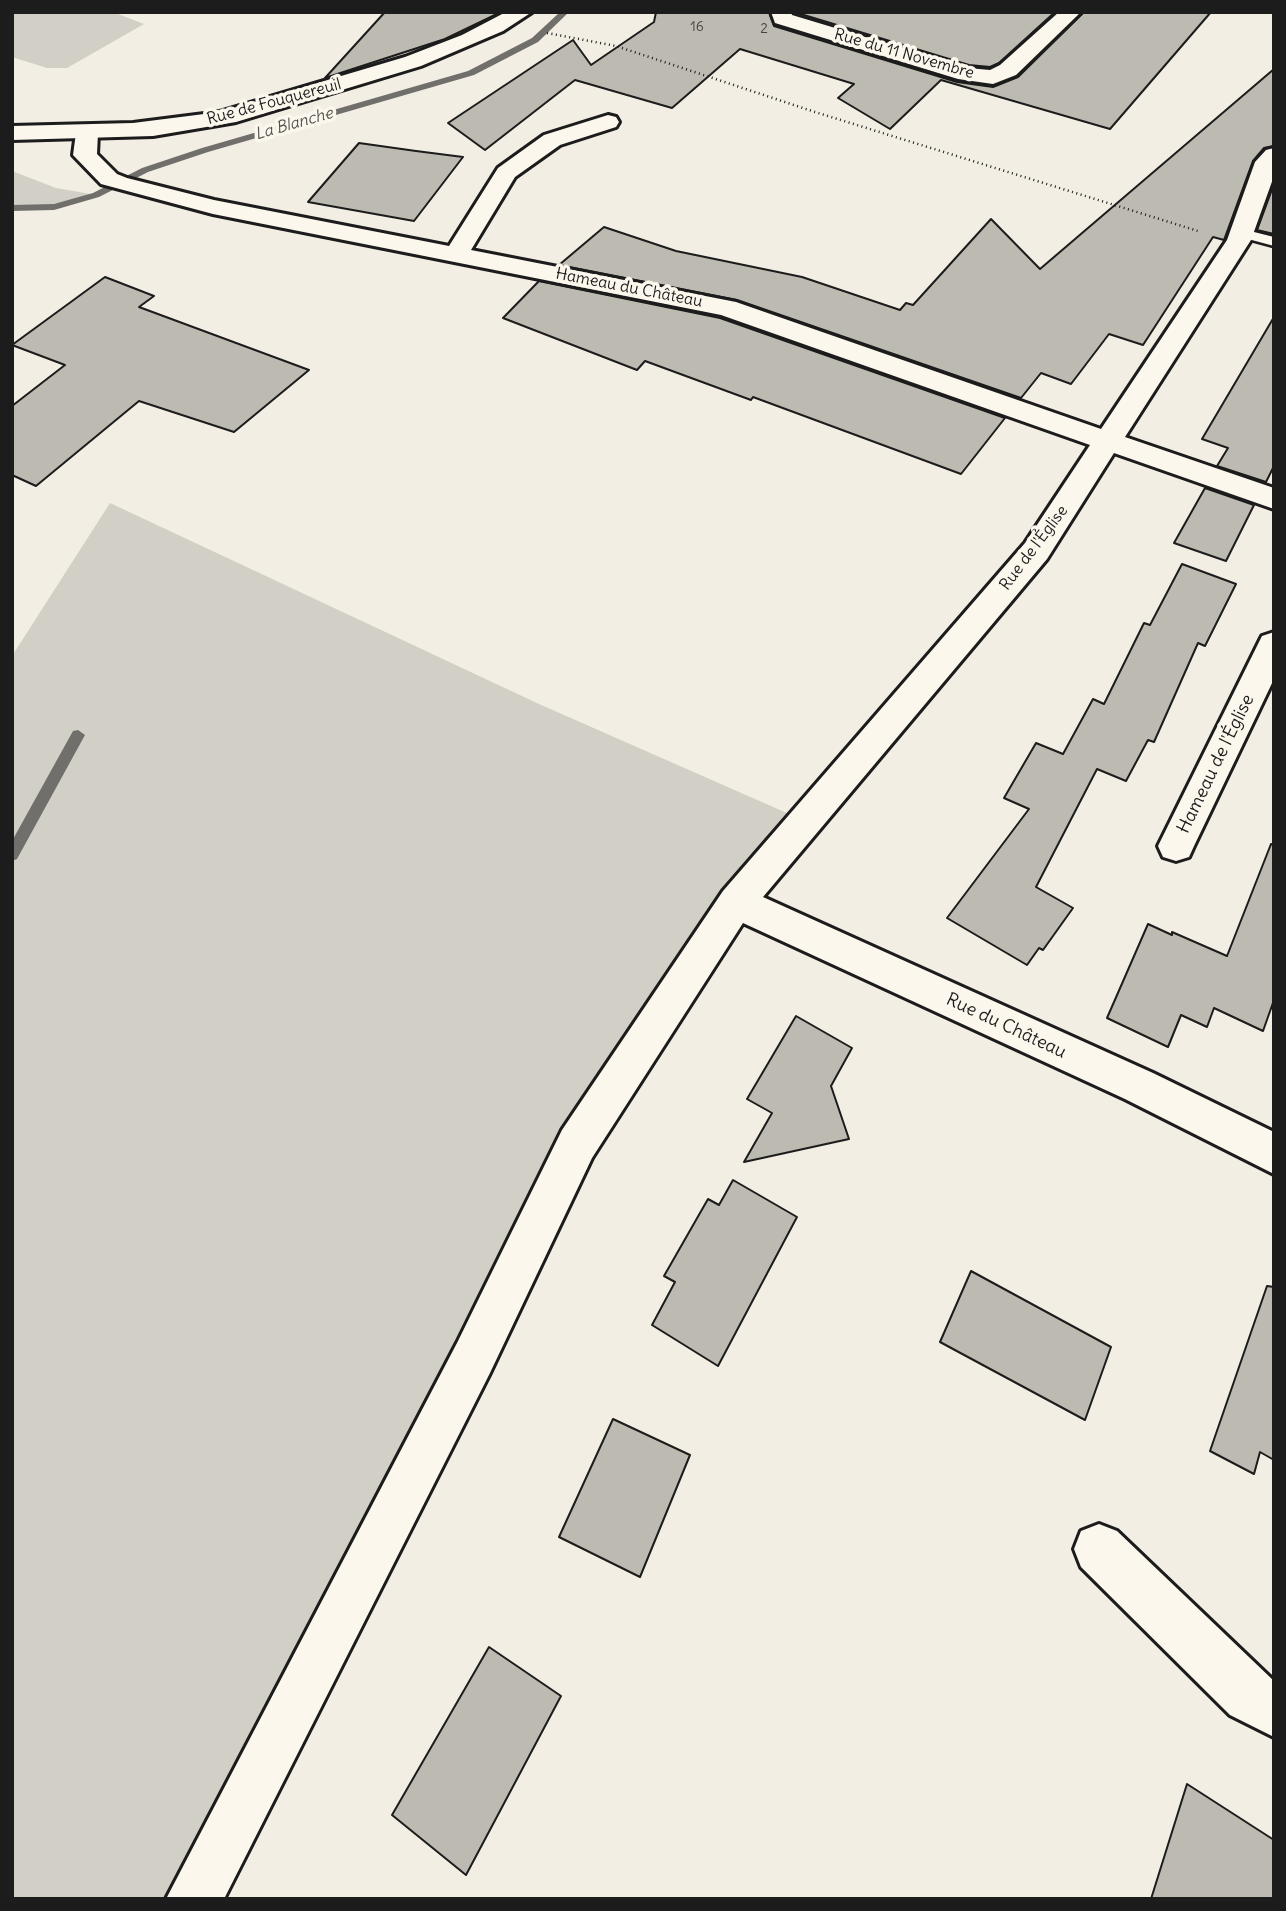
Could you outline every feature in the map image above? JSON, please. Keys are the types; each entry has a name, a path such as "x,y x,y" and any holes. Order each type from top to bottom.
{"street":[{"name":"Rue de Fouquereuil","path":"12,133 87,133 175,127 240,115 438,52 523,12"},
{"name":"Rue du 11 Novembre","path":"781,12 782,19 966,74 993,78 1008,70 1071,12"},
{"path":"456,255 506,173 552,140 608,122"},
{"name":"Hameau du Château","path":"87,133 85,155 121,184 213,207 727,307 1110,440"},
{"name":"Rue de l'Église","path":"194,1899 467,1371 577,1144 736,902 934,673 1035,551 1110,440 1240,237 1267,162 1274,155"},
{"path":"1110,440 1274,499"},
{"name":"Hameau de l'Église","path":"1176,846 1274,643"},
{"name":"Rue du Château","path":"736,902 1139,1086 1274,1154"},
{"path":"1099,1549 1249,1696 1274,1711"}],"lane":[{"path":"1240,237 1274,242"}],"path":[{"path":"554,34 616,46 841,120 1220,237 1240,237"}],"shaded area":[{"path":"12,12 113,12 144,24 67,68 47,68 12,57"},
{"path":"12,171 56,188 96,195 54,207 12,208"},
{"path":"110,503 539,704 805,821 662,1012 194,1899 12,1899 12,656"}],"building":[{"path":"385,12 499,13 445,39 325,78"},
{"path":"656,12 769,12 774,26 957,82 993,87 1018,77 1084,12 1211,12 1110,129 941,80 890,129 838,98 854,84 740,49 672,108 575,80 485,150 448,123 573,40 591,65 654,22"},
{"path":"794,12 1055,12 999,63 990,67 969,65"},
{"path":"1274,69 1274,146 1264,148 1253,161 1224,240 1213,237 1143,345 1109,334 1071,384 1041,373 1021,398 737,300 559,265 604,227 676,251 802,277 900,310 906,303 913,305 991,219 1040,269"},
{"path":"359,143 463,157 414,221 308,202"},
{"path":"1274,184 1274,234 1257,230"},
{"path":"105,277 154,296 139,307 309,370 234,432 139,401 36,486 12,475 12,406 65,365 12,345"},
{"path":"539,281 720,318 1005,418 961,474 753,397 751,400 645,361 637,370 503,318"},
{"path":"1274,317 1274,466 1266,482 1217,466 1228,448 1202,439"},
{"path":"1205,488 1254,505 1226,561 1174,543"},
{"path":"1182,564 1236,584 1205,646 1198,643 1154,742 1148,740 1126,781 1097,769 1036,887 1073,908 1043,950 1039,948 1027,965 947,918 1029,809 1004,798 1036,743 1063,754 1093,699 1104,704 1144,623 1150,625"},
{"path":"1271,844 1274,845 1274,1000 1263,1031 1214,1008 1207,1027 1181,1015 1168,1047 1107,1018 1148,924 1227,956"},
{"path":"796,1016 852,1048 831,1086 849,1139 744,1162 772,1113 747,1099"},
{"path":"733,1180 797,1217 718,1366 652,1325 675,1282 664,1276 708,1199 719,1205"},
{"path":"971,1271 1111,1347 1085,1420 940,1342"},
{"path":"1267,1286 1274,1287 1274,1460 1260,1452 1254,1474 1210,1451"},
{"path":"613,1419 690,1455 640,1577 559,1537"},
{"path":"489,1647 561,1696 466,1875 392,1815"},
{"path":"1187,1784 1274,1840 1274,1899 1151,1899"}],"waterway":[{"name":"La Blanche","path":"12,208 54,207 96,195 145,170 205,150 471,73 535,40 565,12"},
{"path":"12,855 78,735"}]}
